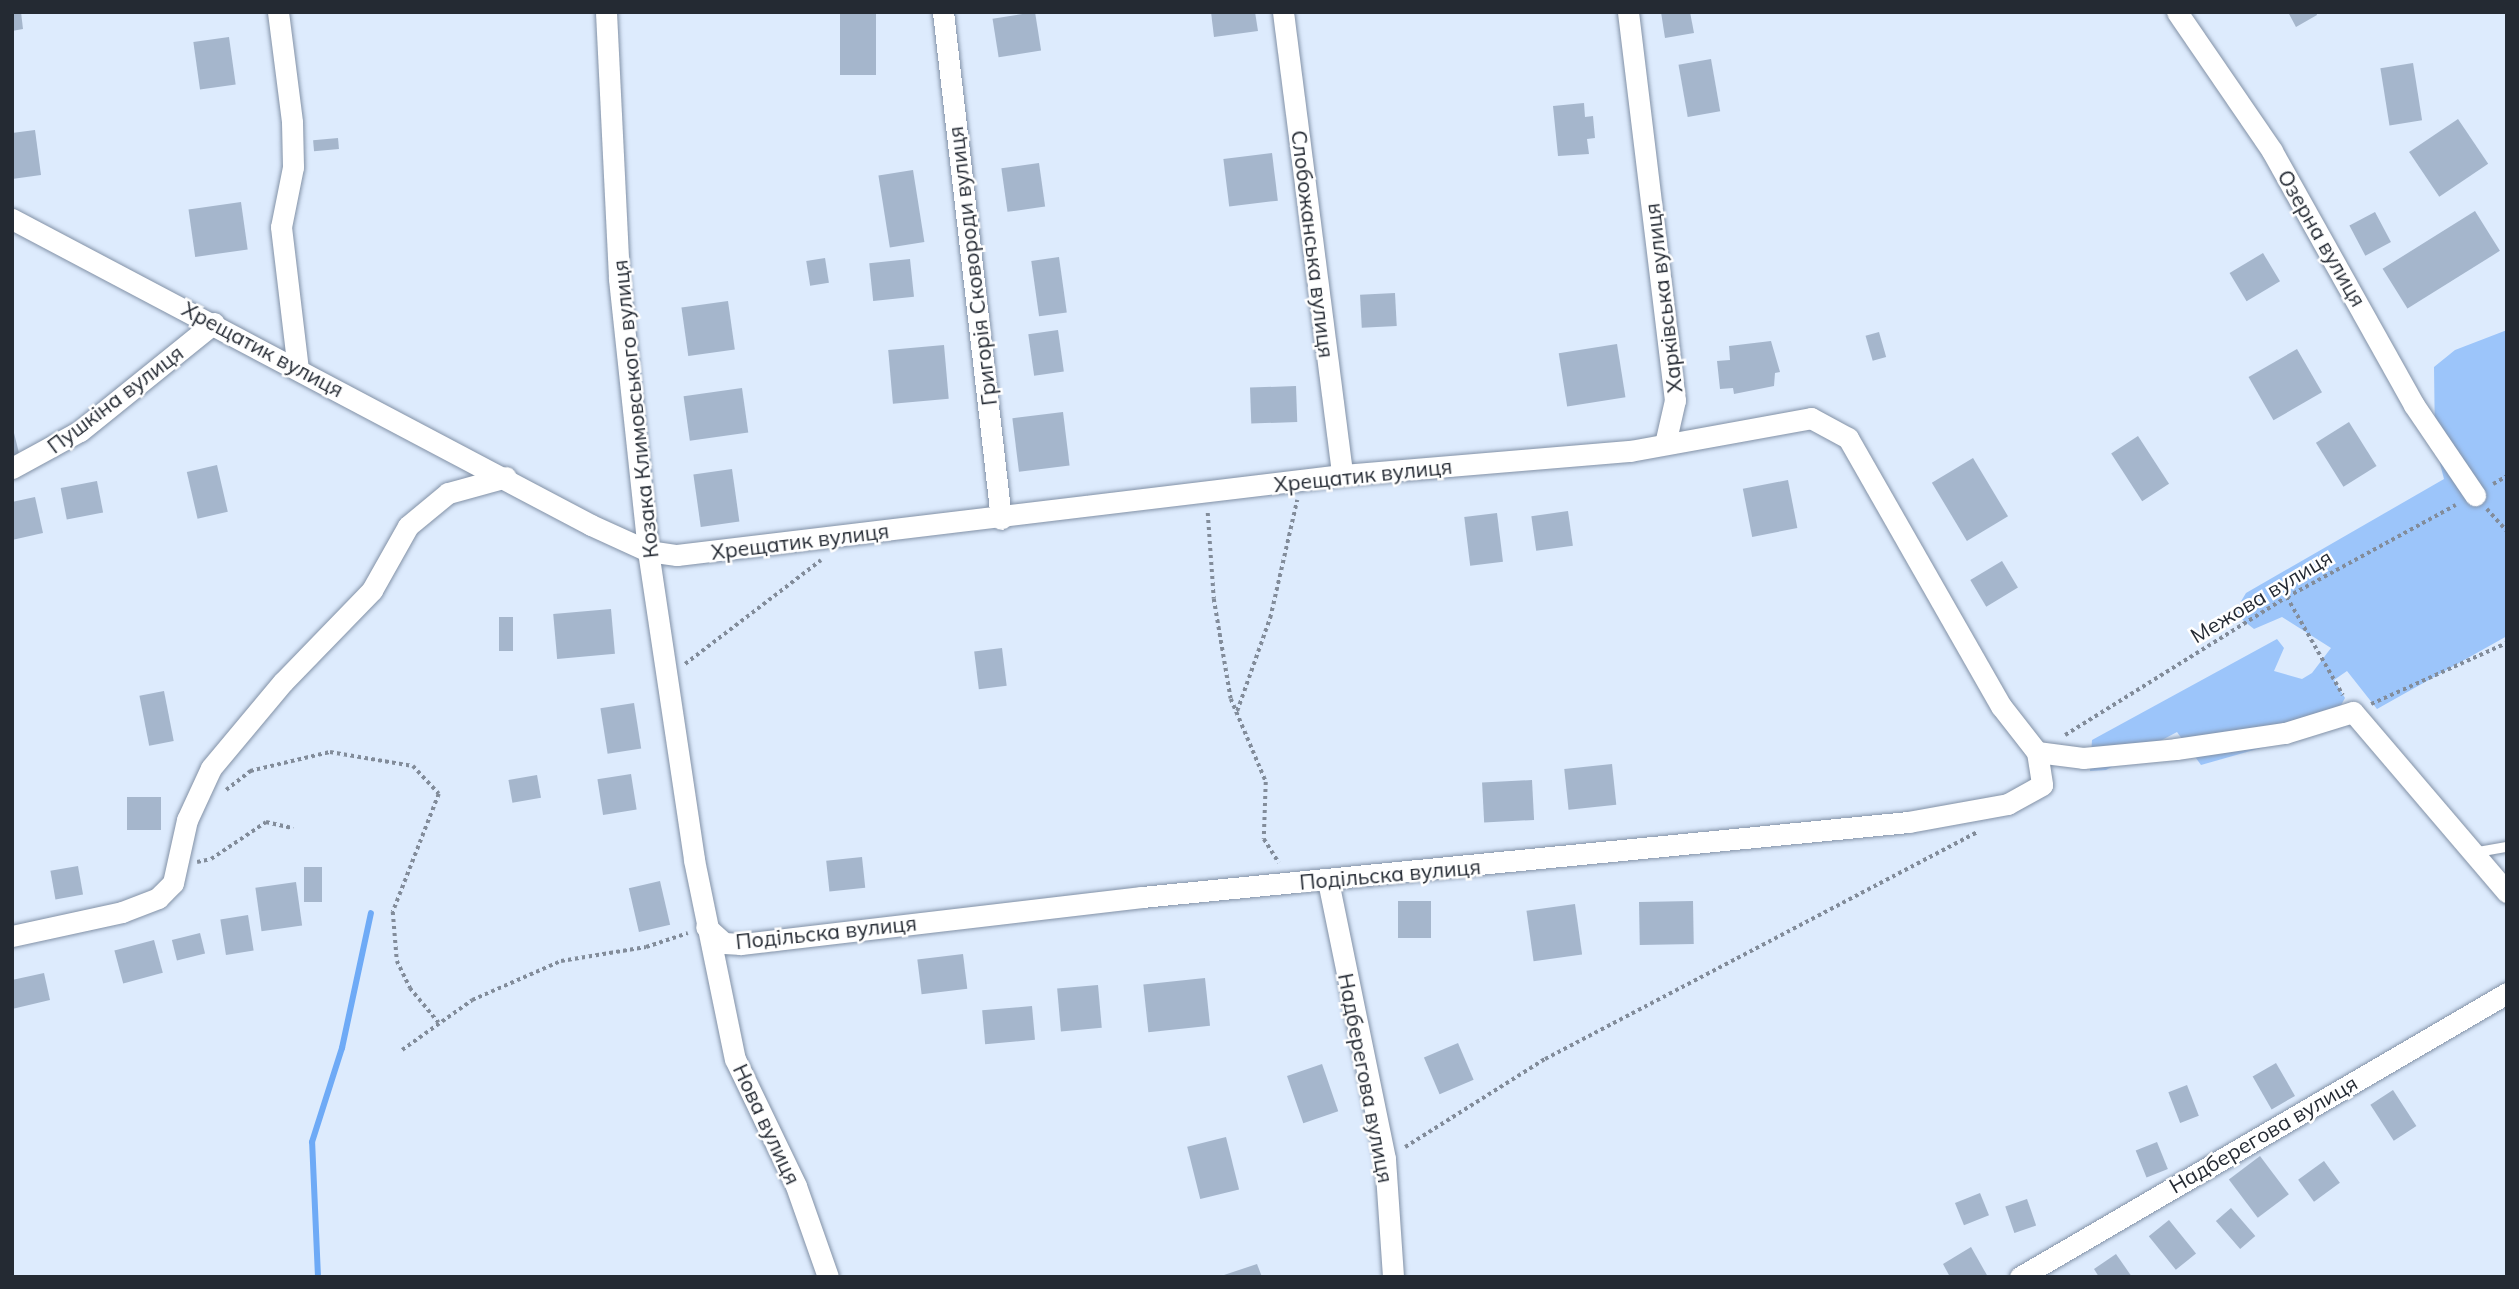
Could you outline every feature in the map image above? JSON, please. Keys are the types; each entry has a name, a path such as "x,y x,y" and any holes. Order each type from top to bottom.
{"street":[{"path":"278,12 292,122 293,167 282,227 298,369"},
{"name":"Козака Климовського вулиця","path":"606,12 620,279 648,551 706,927"},
{"name":"Григорія Сковороди вулиця","path":"943,12 1001,519"},
{"name":"Слобожанська вулиця","path":"1283,12 1342,475"},
{"name":"Харківська вулиця","path":"1628,12 1675,400 1665,444"},
{"name":"Озерна вулиця","path":"2177,12 2272,151 2456,470 2474,495"},
{"name":"Хрещатик вулиця","path":"12,219 648,551 721,552 1342,475 1665,444"},
{"name":"Пушкіна вулиця","path":"12,468 80,431 214,323"},
{"path":"1665,444 1811,418 1848,438 2001,706 2037,752 2083,758 2176,750 2285,733 2353,712 2507,892"},
{"path":"12,936 122,912 158,898 173,883 187,820 211,768 283,682 372,590 408,526 448,493 506,477"},
{"name":"Подільска вулиця","path":"706,927 724,943 741,944 1142,897 1328,881 1908,822 2008,804 2042,785 2037,752"},
{"name":"Надберегова вулиця","path":"1328,881 1385,1159 1389,1275"},
{"name":"Нова вулиця","path":"706,927 735,1059 796,1186 828,1277"},
{"name":"Надберегова вулиця","path":"2020,1277 2507,993"}],"lane":[{"path":"2471,853 2507,847"}],"path":[{"name":"Межова вулиця","path":"2037,752 2287,597 2507,476"},
{"path":"1237,711 1270,618 1299,480"},
{"path":"1207,492 1214,600 1237,711 1266,782 1264,839 1281,865"},
{"path":"2474,495 2507,531"},
{"path":"669,676 825,557"},
{"path":"2287,597 2353,712 2507,643"},
{"path":"218,796 250,771 330,752 413,766 439,794 393,912 397,961 410,988 439,1023"},
{"path":"1385,1159 1545,1059 1896,873 1967,841 2008,804"},
{"path":"178,867 211,859 266,822 293,828"},
{"path":"402,1050 472,1000 561,961 646,947 706,927"}],"shaded area":[{"path":"2507,330 2507,636 2377,709 2347,671 2334,680 2345,698 2328,729 2201,765 2177,732 2106,770 2090,771 2092,740 2277,639 2284,648 2274,671 2302,679 2312,673 2331,648 2282,617 2254,629 2234,613 2246,593 2444,479 2435,444 2434,367 2455,350"}],"building":[{"path":"12,12 21,12 23,29 12,31"},
{"path":"840,12 876,12 876,75 840,75"},
{"path":"1035,12 1041,51 999,57 993,19"},
{"path":"1211,12 1255,12 1258,31 1214,37"},
{"path":"1661,12 1690,12 1694,33 1665,38"},
{"path":"2288,12 2316,12 2317,15 2296,27"},
{"path":"229,37 236,85 200,90 193,42"},
{"path":"1711,59 1720,111 1688,117 1679,65"},
{"path":"2413,63 2422,120 2389,125 2380,68"},
{"path":"1584,103 1585,117 1593,116 1595,138 1587,139 1589,154 1558,156 1553,106"},
{"path":"2458,119 2488,164 2439,197 2409,152"},
{"path":"35,130 41,175 12,179 12,133"},
{"path":"338,138 339,149 314,151 313,140"},
{"path":"1272,153 1278,201 1229,207 1223,159"},
{"path":"1039,163 1045,207 1007,212 1001,168"},
{"path":"913,170 924,242 890,248 878,175"},
{"path":"241,202 248,250 195,257 189,209"},
{"path":"2475,211 2500,251 2407,309 2383,269"},
{"path":"2375,212 2391,242 2365,256 2349,226"},
{"path":"2263,253 2280,281 2247,301 2230,273"},
{"path":"1059,257 1067,312 1039,316 1031,261"},
{"path":"825,258 829,283 810,286 806,261"},
{"path":"910,259 914,297 873,301 869,263"},
{"path":"1395,293 1397,326 1362,328 1360,295"},
{"path":"728,301 735,350 688,356 681,308"},
{"path":"1058,330 1064,372 1034,376 1028,334"},
{"path":"1879,332 1886,357 1873,361 1866,336"},
{"path":"1771,341 1780,372 1775,373 1774,386 1734,394 1733,388 1720,389 1717,361 1730,360 1729,346"},
{"path":"1617,344 1625,397 1567,407 1559,353"},
{"path":"944,345 949,399 893,404 888,350"},
{"path":"2297,349 2322,392 2274,420 2249,377"},
{"path":"1296,386 1297,422 1251,424 1250,388"},
{"path":"742,388 748,433 690,441 684,396"},
{"path":"1063,412 1070,466 1019,472 1012,418"},
{"path":"2349,422 2377,466 2343,487 2316,443"},
{"path":"12,425 20,457 12,459"},
{"path":"2138,436 2169,484 2142,501 2111,453"},
{"path":"1973,458 2008,516 1967,541 1932,483"},
{"path":"217,465 228,512 198,519 187,472"},
{"path":"732,469 739,521 701,527 693,474"},
{"path":"1788,480 1797,528 1752,537 1743,489"},
{"path":"97,481 103,512 67,519 61,488"},
{"path":"35,497 43,533 12,540 12,502"},
{"path":"1568,511 1573,546 1536,551 1531,516"},
{"path":"1497,513 1503,562 1470,566 1464,517"},
{"path":"2002,561 2018,588 1986,607 1970,580"},
{"path":"611,609 615,654 557,659 553,614"},
{"path":"499,617 513,617 513,651 499,651"},
{"path":"1002,648 1007,686 979,689 974,651"},
{"path":"164,691 174,741 149,746 139,696"},
{"path":"634,703 641,748 608,754 600,708"},
{"path":"1612,764 1616,805 1569,810 1564,769"},
{"path":"631,774 637,810 603,815 597,779"},
{"path":"537,775 541,798 512,803 508,780"},
{"path":"1532,780 1534,820 1484,823 1482,783"},
{"path":"127,797 161,797 161,830 127,830"},
{"path":"862,857 865,888 829,892 826,861"},
{"path":"78,866 83,895 55,899 50,871"},
{"path":"304,867 322,867 322,902 304,902"},
{"path":"660,881 670,925 639,932 629,888"},
{"path":"296,882 302,926 262,931 255,888"},
{"path":"1398,901 1431,901 1431,938 1398,938"},
{"path":"1693,901 1694,944 1640,945 1639,902"},
{"path":"1575,904 1582,955 1534,961 1526,911"},
{"path":"248,915 254,951 226,955 220,919"},
{"path":"200,933 205,953 177,960 172,940"},
{"path":"154,940 163,973 123,983 114,951"},
{"path":"963,954 967,989 922,994 917,960"},
{"path":"44,973 50,1000 12,1009 12,980"},
{"path":"1205,978 1210,1026 1148,1032 1143,984"},
{"path":"1098,985 1102,1028 1061,1031 1057,989"},
{"path":"1032,1006 1035,1040 985,1044 982,1010"},
{"path":"1458,1043 1474,1080 1440,1094 1424,1057"},
{"path":"2276,1063 2295,1096 2272,1109 2253,1076"},
{"path":"1322,1064 1338,1111 1303,1123 1287,1076"},
{"path":"2187,1085 2199,1116 2180,1123 2168,1092"},
{"path":"2393,1090 2416,1126 2394,1141 2370,1105"},
{"path":"1226,1137 1239,1189 1200,1199 1187,1147"},
{"path":"2157,1142 2168,1169 2147,1178 2136,1151"},
{"path":"2260,1156 2289,1194 2258,1218 2229,1179"},
{"path":"2324,1161 2340,1183 2314,1202 2298,1180"},
{"path":"1980,1193 1989,1215 1964,1225 1955,1203"},
{"path":"2027,1199 2036,1225 2014,1233 2005,1206"},
{"path":"2231,1208 2255,1236 2240,1249 2216,1221"},
{"path":"2169,1220 2196,1253 2176,1270 2149,1236"},
{"path":"1971,1247 1988,1277 1950,1277 1943,1264"},
{"path":"2116,1254 2132,1277 2099,1277 2094,1269"},
{"path":"1257,1264 1262,1277 1221,1277 1221,1276"}],"waterway":[{"path":"318,1277 312,1142 342,1048 371,913"}]}
